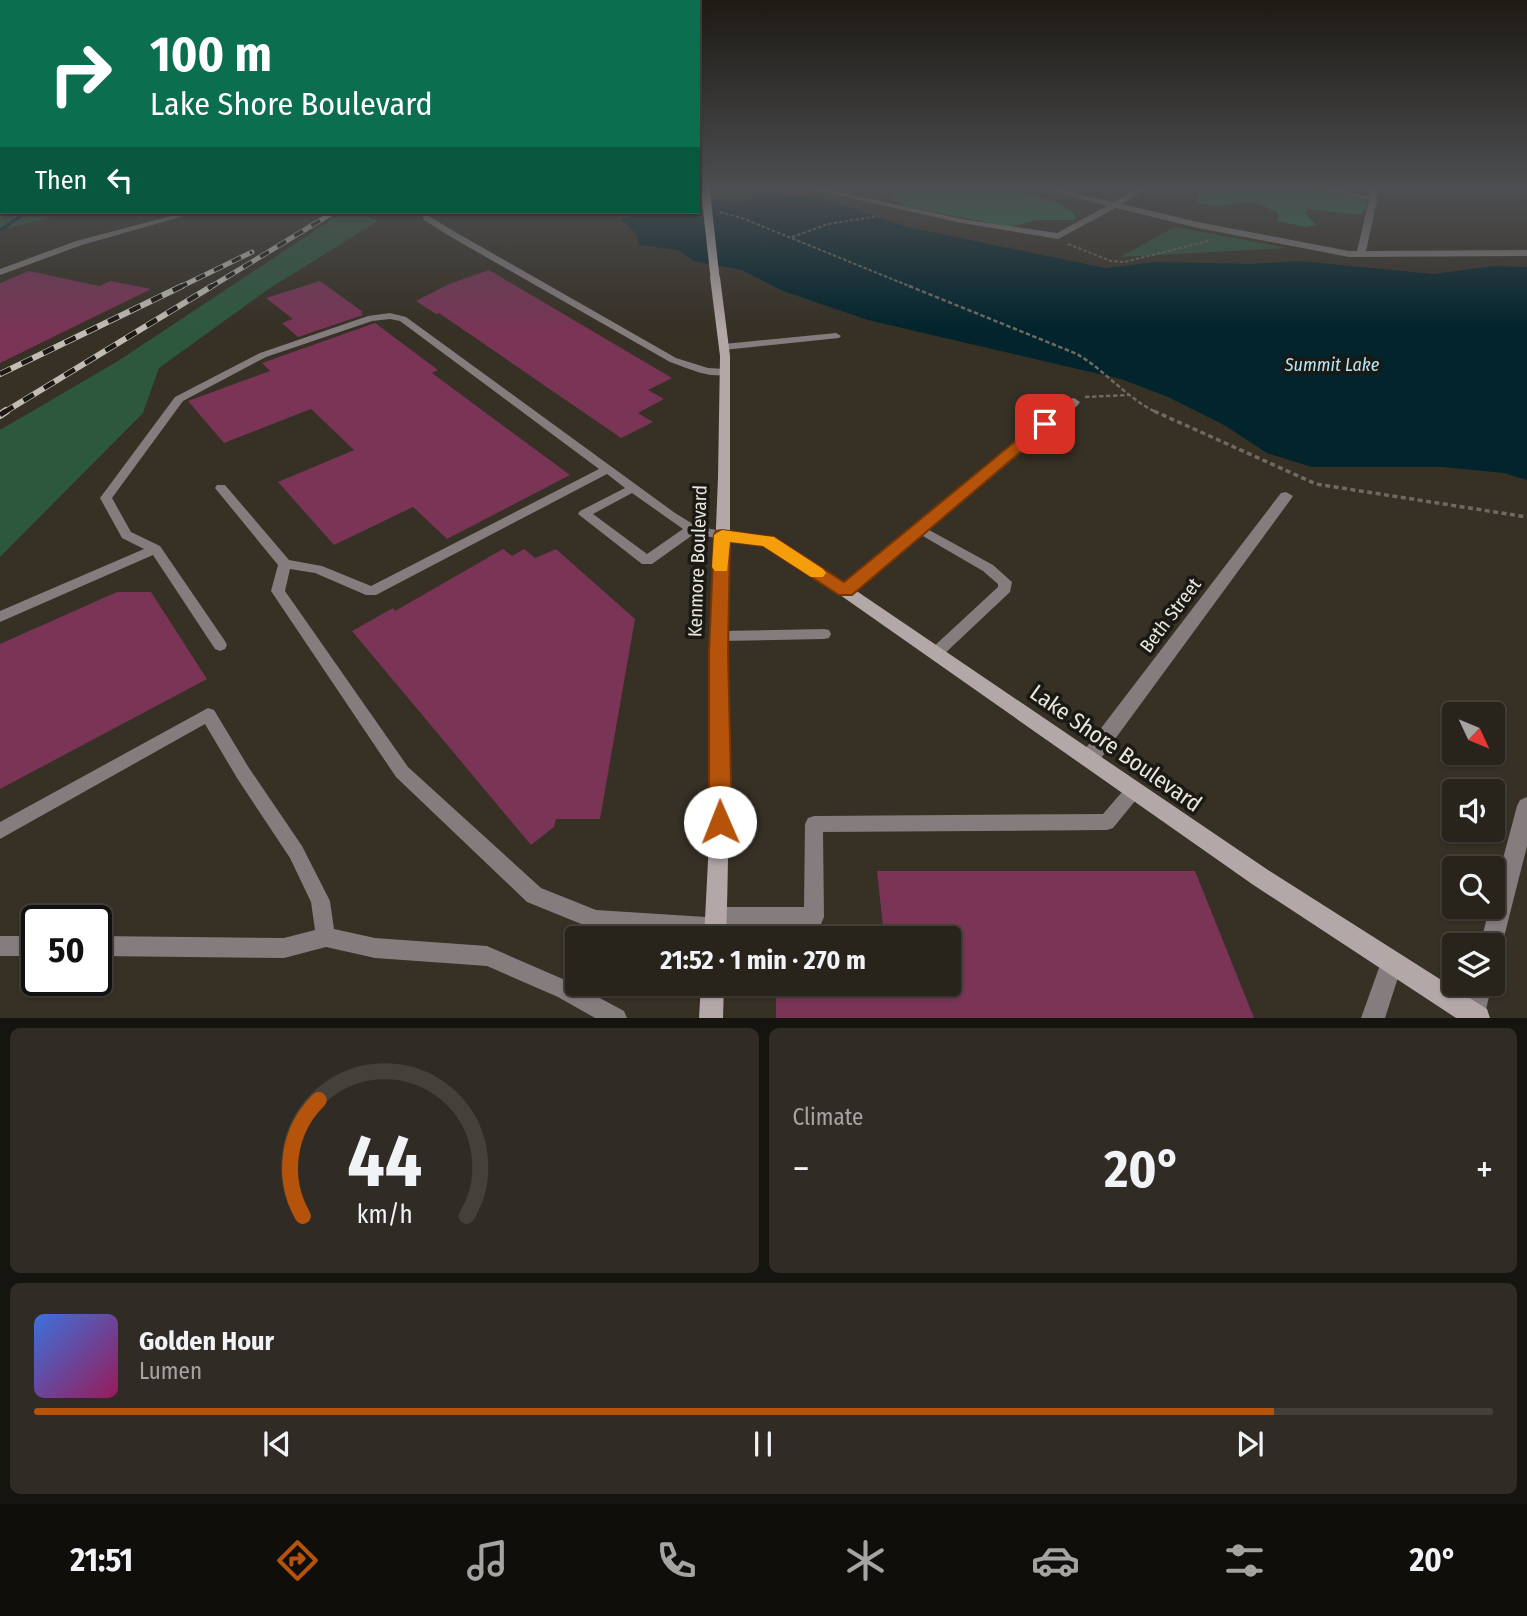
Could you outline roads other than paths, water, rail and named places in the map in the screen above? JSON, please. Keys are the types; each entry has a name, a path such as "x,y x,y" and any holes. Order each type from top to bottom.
{"main road":[{"name":"Kenmore Boulevard","path":"710,235 725,372 719,636 720,822 715,926"},
{"name":"Lake Shore Boulevard","path":"722,535 768,541 936,653 1260,877 1475,1016"},
{"path":"711,1017 712,996"}],"street":[{"path":"0,272 111,235"},
{"path":"1245,235 1361,254 1527,253"},
{"path":"1361,254 1365,235"},
{"path":"845,591 1074,402"},
{"name":"Beth Street","path":"1089,759 1286,496"},
{"path":"1494,933 1527,806"},
{"path":"1374,1017 1392,962"},
{"path":"1475,1016 1479,996"}],"lane":[{"path":"453,235 673,360 707,371 725,372"},
{"path":"220,645 155,549 126,535 106,498 179,399 263,355 371,318 390,316 404,319 692,529 722,535"},
{"path":"724,347 836,336"},
{"path":"221,488 285,564 317,569 371,593 608,469"},
{"path":"633,488 584,514 647,561 692,529"},
{"path":"920,529 988,568 1004,582 1005,589 936,653"},
{"path":"0,617 155,549"},
{"path":"285,564 278,591 402,772 534,895 596,920 685,926"},
{"path":"719,636 824,634"},
{"path":"0,831 208,715 296,852 320,901 326,937"},
{"path":"733,926 814,917 814,824 1107,822 1134,790"},
{"path":"112,946 284,948 326,937 374,948 487,956 565,990 617,1017"},
{"path":"0,946 21,946"}],"water":[{"name":"Summit Lake","path":"636,235 944,235 1105,268 1156,262 1254,264 1300,261 1433,274 1494,266 1527,267 1527,480 1504,473 1443,467 1312,467 1267,453 1224,425 1166,396 1121,379 868,320 783,291 742,270 694,261 678,250 639,245"}],"railway":[{"path":"209,288 297,235"},
{"path":"178,288 252,252"},
{"path":"0,374 182,286"},
{"path":"3,413 212,286"}]}
